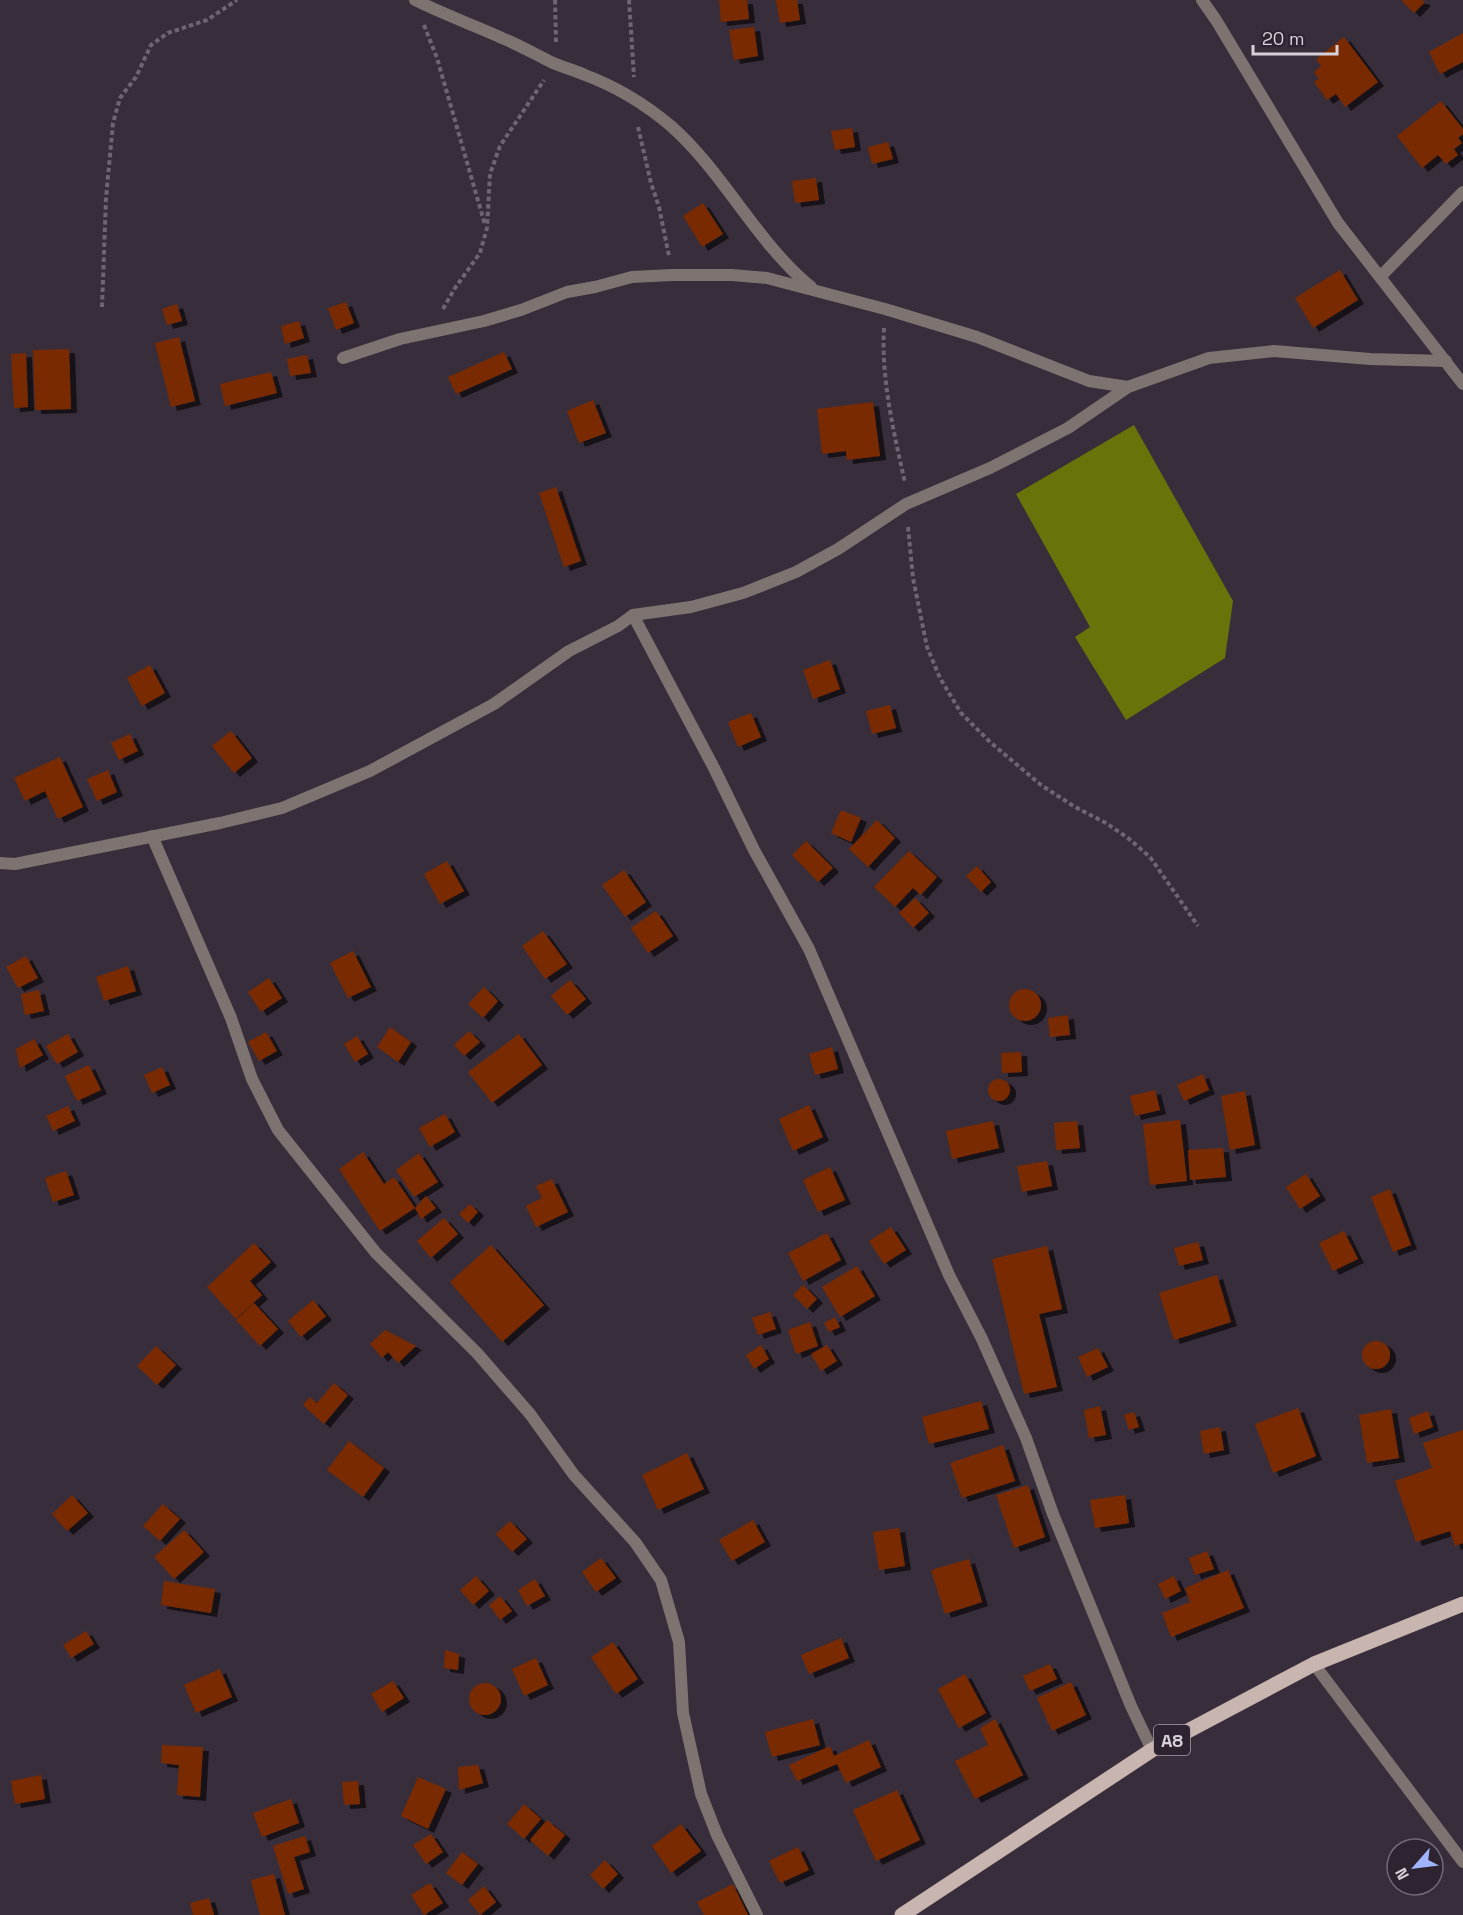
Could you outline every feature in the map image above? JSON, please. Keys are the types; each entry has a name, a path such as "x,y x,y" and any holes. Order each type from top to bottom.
{"main road":[{"name":"A8","path":"902,1915 1152,1750 1314,1664 1463,1604"}],"street":[{"path":"415,0 634,98 670,126 698,153 771,246 799,277 815,289"},
{"path":"1202,0 1338,223 1463,384"},
{"path":"1380,277 1463,192"},
{"path":"343,358 400,339 484,321 521,310 567,292 632,277 732,275 767,278 815,289 977,337 1089,381 1128,387"},
{"path":"0,863 15,864 220,823 282,808 370,771 494,704 569,651 618,626 633,615 691,607 743,593 796,572 838,549 906,504 1024,451 1068,428 1128,387 1209,358 1274,351 1370,359 1446,361"},
{"path":"633,615 714,768 754,850 809,949 949,1275 982,1340 1026,1438 1053,1514 1131,1706 1152,1750"},
{"path":"152,836 231,1018 252,1079 278,1130 376,1252 477,1353 530,1414 574,1475 635,1542 661,1580 679,1642 683,1713 701,1794 717,1835 757,1915"},
{"path":"1314,1664 1463,1862"}],"path":[{"path":"102,307 106,198 113,123 120,98 136,77 151,45 168,33 207,20 237,0"},
{"path":"424,333 448,303 455,288 480,253 487,228 490,174 500,146 533,98 552,63 557,35 555,0"},
{"path":"629,0 638,130 659,207 672,275"},
{"path":"422,20 437,58 487,228"},
{"path":"885,309 883,350 892,427 906,489 913,578 927,647 940,678 961,713 990,742 1041,785 1075,807 1106,823 1150,857 1198,926"}],"green space":[{"path":"1134,425 1233,601 1225,658 1126,720 1075,637 1090,627 1016,494"}],"building":[{"path":"719,0 747,0 749,19 721,22"},
{"path":"776,0 797,0 800,20 780,23"},
{"path":"1403,0 1422,0 1425,2 1414,13"},
{"path":"754,27 758,56 734,60 729,30"},
{"path":"1463,33 1463,62 1440,74 1429,52"},
{"path":"1344,37 1378,82 1345,107 1336,94 1327,100 1314,82 1319,79 1314,72 1321,66 1316,59"},
{"path":"1441,101 1463,129 1463,134 1458,138 1462,143 1454,149 1458,155 1446,164 1438,155 1422,168 1397,136"},
{"path":"852,128 855,147 835,150 831,131"},
{"path":"888,142 893,159 872,164 868,147"},
{"path":"816,178 819,200 795,203 792,181"},
{"path":"703,203 723,234 702,247 683,216"},
{"path":"1340,270 1358,300 1313,328 1295,298"},
{"path":"346,302 354,323 336,330 328,308"},
{"path":"177,304 182,321 167,325 162,309"},
{"path":"299,321 304,338 285,344 281,326"},
{"path":"179,337 195,401 171,407 155,343"},
{"path":"69,349 71,409 35,410 33,350"},
{"path":"504,352 512,369 456,394 448,377"},
{"path":"26,353 28,407 14,408 11,354"},
{"path":"307,355 311,373 290,376 287,359"},
{"path":"271,372 277,393 225,406 220,384"},
{"path":"593,400 606,433 579,443 567,411"},
{"path":"873,402 880,456 847,460 846,451 822,454 817,409"},
{"path":"556,487 581,561 564,567 539,493"},
{"path":"830,660 840,689 813,699 803,670"},
{"path":"150,665 165,693 142,706 127,678"},
{"path":"890,705 896,728 872,734 866,711"},
{"path":"751,713 761,737 738,747 728,722"},
{"path":"231,731 252,758 234,773 212,746"},
{"path":"130,734 138,751 119,760 111,743"},
{"path":"60,757 83,807 58,819 45,791 25,801 14,778"},
{"path":"108,770 117,792 97,801 87,779"},
{"path":"841,810 861,818 851,842 831,833"},
{"path":"877,820 895,838 868,867 849,849"},
{"path":"806,841 833,868 818,882 792,855"},
{"path":"909,851 937,877 921,895 913,888 895,907 874,887"},
{"path":"447,861 464,891 440,904 424,874"},
{"path":"977,866 991,882 981,892 966,876"},
{"path":"624,870 646,902 625,917 602,885"},
{"path":"915,898 929,913 913,928 899,913"},
{"path":"656,911 673,936 648,953 631,928"},
{"path":"543,931 567,964 545,979 522,946"},
{"path":"353,951 371,987 348,998 330,963"},
{"path":"26,956 38,978 18,988 6,967"},
{"path":"128,966 136,991 104,1001 96,977"},
{"path":"269,978 282,998 261,1012 248,992"},
{"path":"570,980 586,999 567,1015 551,996"},
{"path":"484,987 498,1001 483,1018 468,1004"},
{"path":"1025,989 1036,994 1041,1005 1036,1016 1025,1021 1014,1016 1009,1005 1014,994"},
{"path":"39,990 44,1011 25,1015 21,994"},
{"path":"1068,1015 1070,1035 1050,1037 1048,1018"},
{"path":"390,1027 411,1042 398,1062 377,1047"},
{"path":"469,1031 480,1042 464,1056 454,1045"},
{"path":"266,1032 277,1051 259,1061 248,1042"},
{"path":"68,1034 78,1052 57,1064 46,1046"},
{"path":"519,1034 542,1065 492,1103 468,1072"},
{"path":"357,1036 368,1054 355,1062 344,1044"},
{"path":"34,1039 43,1055 20,1068 16,1049"},
{"path":"832,1047 838,1069 815,1075 809,1054"},
{"path":"1021,1052 1022,1072 1002,1073 1001,1053"},
{"path":"89,1065 101,1090 77,1101 65,1076"},
{"path":"162,1067 170,1085 152,1093 144,1075"},
{"path":"1203,1074 1209,1090 1184,1101 1177,1085"},
{"path":"995,1079 1003,1079 1010,1086 1010,1094 1003,1101 995,1101 988,1094 988,1086"},
{"path":"1155,1090 1160,1110 1135,1116 1130,1096"},
{"path":"1245,1091 1255,1145 1230,1150 1221,1096"},
{"path":"809,1105 823,1137 793,1151 779,1119"},
{"path":"68,1106 75,1121 53,1131 46,1116"},
{"path":"445,1114 455,1132 430,1147 419,1128"},
{"path":"1180,1120 1187,1181 1150,1185 1143,1124"},
{"path":"993,1121 999,1148 952,1159 946,1131"},
{"path":"1077,1121 1080,1148 1056,1150 1054,1123"},
{"path":"1223,1148 1226,1177 1190,1180 1188,1150"},
{"path":"363,1152 384,1184 394,1177 415,1208 380,1231 339,1169"},
{"path":"419,1153 438,1182 414,1197 396,1170"},
{"path":"1047,1161 1052,1186 1022,1192 1017,1166"},
{"path":"830,1167 845,1200 818,1212 803,1180"},
{"path":"66,1171 74,1195 53,1202 45,1178"},
{"path":"1306,1174 1320,1196 1300,1209 1286,1187"},
{"path":"552,1179 568,1212 536,1227 526,1206 542,1198 536,1186"},
{"path":"1390,1189 1411,1245 1393,1252 1371,1197"},
{"path":"426,1196 436,1208 421,1219 415,1208"},
{"path":"470,1204 478,1212 468,1223 459,1214"},
{"path":"444,1218 458,1234 431,1258 417,1241"},
{"path":"891,1227 906,1250 884,1264 869,1241"},
{"path":"1344,1231 1358,1259 1333,1271 1319,1243"},
{"path":"827,1233 841,1260 803,1281 788,1253"},
{"path":"1198,1242 1203,1260 1179,1266 1174,1248"},
{"path":"254,1243 271,1262 250,1281 262,1295 236,1319 207,1287"},
{"path":"491,1245 544,1305 502,1342 450,1282"},
{"path":"1047,1246 1062,1309 1039,1314 1057,1387 1024,1394 992,1259"},
{"path":"857,1266 875,1296 840,1317 822,1287"},
{"path":"1217,1275 1231,1322 1174,1340 1159,1293"},
{"path":"803,1285 817,1299 807,1309 793,1295"},
{"path":"313,1300 326,1316 301,1337 288,1321"},
{"path":"254,1303 278,1329 260,1346 236,1320"},
{"path":"770,1312 776,1329 758,1335 752,1318"},
{"path":"835,1317 840,1327 829,1332 824,1323"},
{"path":"810,1322 818,1346 796,1354 788,1330"},
{"path":"385,1330 416,1346 398,1363 388,1352 382,1358 370,1344"},
{"path":"1376,1341 1386,1345 1390,1355 1386,1365 1376,1369 1366,1365 1362,1355 1366,1345"},
{"path":"761,1345 769,1359 754,1369 746,1355"},
{"path":"827,1345 837,1361 821,1371 811,1354"},
{"path":"156,1346 176,1365 157,1385 137,1366"},
{"path":"1098,1348 1108,1367 1087,1377 1078,1357"},
{"path":"334,1383 348,1395 324,1424 303,1405 310,1397 317,1403"},
{"path":"981,1401 989,1429 929,1444 922,1417"},
{"path":"1100,1406 1106,1435 1089,1438 1084,1410"},
{"path":"1298,1408 1316,1456 1273,1473 1255,1424"},
{"path":"1391,1409 1399,1458 1367,1463 1359,1415"},
{"path":"1428,1411 1433,1427 1414,1434 1409,1418"},
{"path":"1134,1412 1139,1427 1129,1430 1124,1415"},
{"path":"1220,1427 1224,1450 1204,1454 1200,1431"},
{"path":"1463,1430 1463,1543 1455,1546 1450,1531 1416,1542 1395,1481 1432,1468 1423,1443"},
{"path":"349,1441 384,1468 363,1497 327,1470"},
{"path":"1003,1445 1015,1481 962,1498 950,1463"},
{"path":"687,1453 704,1489 658,1510 642,1475"},
{"path":"1028,1485 1045,1537 1014,1548 996,1495"},
{"path":"72,1495 88,1513 67,1531 52,1514"},
{"path":"1125,1495 1129,1523 1095,1528 1090,1500"},
{"path":"163,1504 180,1519 160,1541 143,1526"},
{"path":"753,1520 765,1542 732,1561 719,1540"},
{"path":"510,1521 527,1539 512,1552 496,1534"},
{"path":"899,1528 905,1566 879,1570 873,1532"},
{"path":"184,1530 204,1552 174,1579 154,1557"},
{"path":"1207,1551 1214,1569 1195,1575 1189,1558"},
{"path":"601,1558 616,1578 596,1592 582,1572"},
{"path":"969,1559 982,1602 945,1614 931,1570"},
{"path":"1228,1570 1244,1608 1171,1637 1162,1613 1190,1602 1185,1588"},
{"path":"476,1576 489,1591 473,1605 460,1590"},
{"path":"1174,1576 1181,1591 1165,1599 1158,1584"},
{"path":"535,1579 545,1596 527,1606 518,1590"},
{"path":"164,1581 215,1589 211,1613 161,1605"},
{"path":"500,1596 512,1611 500,1620 489,1605"},
{"path":"86,1631 94,1644 71,1658 63,1645"},
{"path":"841,1638 849,1658 809,1674 801,1655"},
{"path":"613,1642 638,1679 616,1694 591,1657"},
{"path":"445,1650 459,1654 458,1670 444,1668"},
{"path":"536,1658 548,1685 524,1696 512,1669"},
{"path":"1050,1664 1057,1679 1030,1691 1023,1676"},
{"path":"220,1669 232,1697 196,1713 184,1685"},
{"path":"965,1674 986,1713 959,1728 938,1689"},
{"path":"393,1681 404,1698 382,1712 371,1694"},
{"path":"1071,1682 1086,1715 1052,1731 1037,1698"},
{"path":"485,1683 496,1688 501,1699 496,1710 485,1715 474,1710 469,1699 474,1688"},
{"path":"813,1719 820,1745 772,1757 765,1732"},
{"path":"995,1719 1023,1775 975,1799 955,1761 988,1745 980,1728"},
{"path":"869,1740 881,1767 846,1783 837,1764 797,1781 789,1765 830,1746 834,1756"},
{"path":"162,1745 203,1747 200,1797 177,1795 179,1765 161,1763"},
{"path":"478,1765 483,1783 459,1790 458,1767"},
{"path":"41,1775 45,1799 15,1804 11,1781"},
{"path":"418,1777 446,1789 428,1829 401,1816"},
{"path":"358,1781 360,1804 344,1805 342,1782"},
{"path":"897,1790 920,1840 876,1861 853,1810"},
{"path":"291,1799 299,1823 262,1837 253,1813"},
{"path":"524,1804 541,1819 524,1839 507,1824"},
{"path":"547,1820 565,1835 548,1856 530,1840"},
{"path":"681,1824 701,1851 671,1873 652,1846"},
{"path":"431,1834 443,1852 426,1864 413,1845"},
{"path":"305,1836 310,1852 294,1857 304,1889 288,1894 273,1846"},
{"path":"798,1847 809,1870 780,1883 769,1861"},
{"path":"462,1852 478,1864 462,1885 446,1873"},
{"path":"605,1860 618,1874 603,1889 590,1875"},
{"path":"274,1874 285,1915 260,1915 251,1880"},
{"path":"430,1883 443,1903 424,1915 411,1895"},
{"path":"733,1884 748,1915 704,1915 697,1902"},
{"path":"484,1886 496,1902 480,1915 468,1900"},
{"path":"209,1898 214,1915 193,1915 190,1903"}]}
